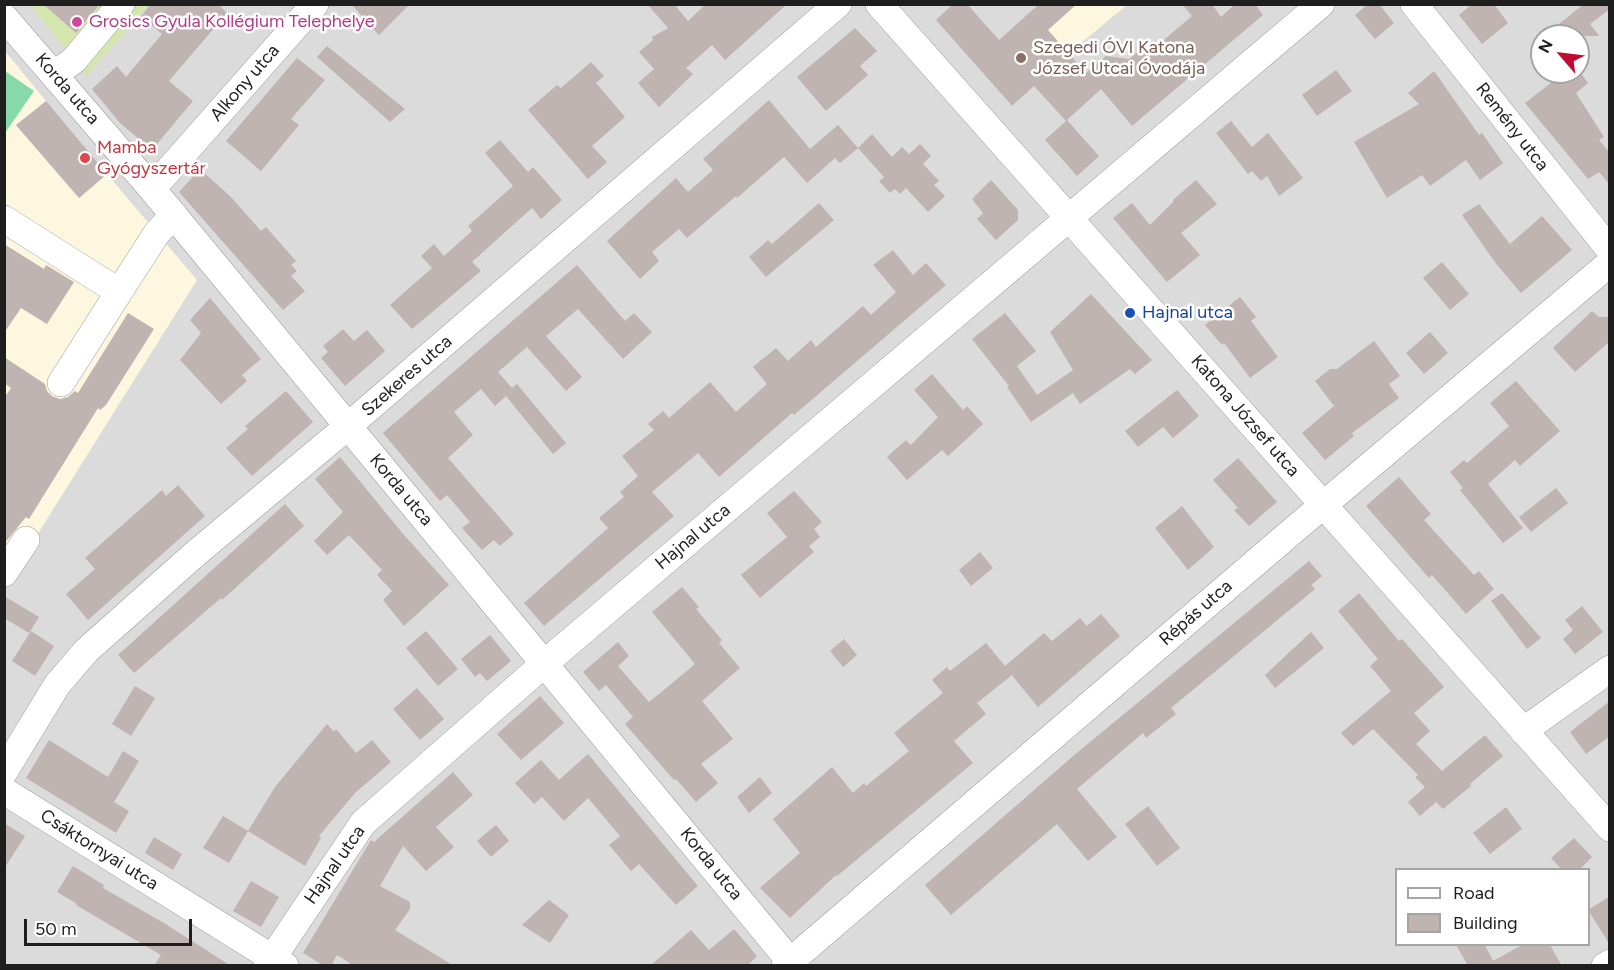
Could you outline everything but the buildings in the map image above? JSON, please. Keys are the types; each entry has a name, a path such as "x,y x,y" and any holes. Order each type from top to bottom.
{"street":[{"path":"54,75 74,60 121,4"},
{"name":"Alkony utca","path":"152,189 315,4"},
{"name":"Szekeres utca","path":"4,772 57,685 86,651 195,554 347,427 838,4"},
{"name":"Katona József utca","path":"879,4 1610,828"},
{"name":"Hajnal utca","path":"274,963 363,824 545,663 1321,4"},
{"name":"Remény utca","path":"1414,4 1610,250"},
{"name":"Korda utca","path":"4,17 174,215 347,427 545,663 790,964"},
{"path":"61,383 157,233 174,215"},
{"path":"4,219 119,292"},
{"name":"Répás utca","path":"790,964 1323,505 1610,263"},
{"path":"4,573 27,540"},
{"path":"1523,730 1610,669"},
{"name":"Csáktornyai utca","path":"4,792 274,963"},
{"path":"1605,966 1610,963"}],"shaded area":[{"path":"5,5 1609,5 1609,965 5,965"},
{"name":"Szegedi ÓVI Katona József Utcai Óvodája","path":"1039,5 1127,5 1069,53 1012,106 974,63"},
{"path":"5,51 46,101 17,126 79,198 107,174 197,280 5,586"}],"green space":[{"path":"31,5 149,5 86,76"},
{"path":"5,71 34,91 5,133"}],"place":[{"name":"Grosics Gyula Kollégium Telephelye","path":"77,22"},
{"name":"Szegedi ÓVI Katona József Utcai Óvodája","path":"1021,58"},
{"name":"Mamba Gyógyszertár","path":"85,158"},
{"name":"Hajnal utca","path":"1130,313"}]}
